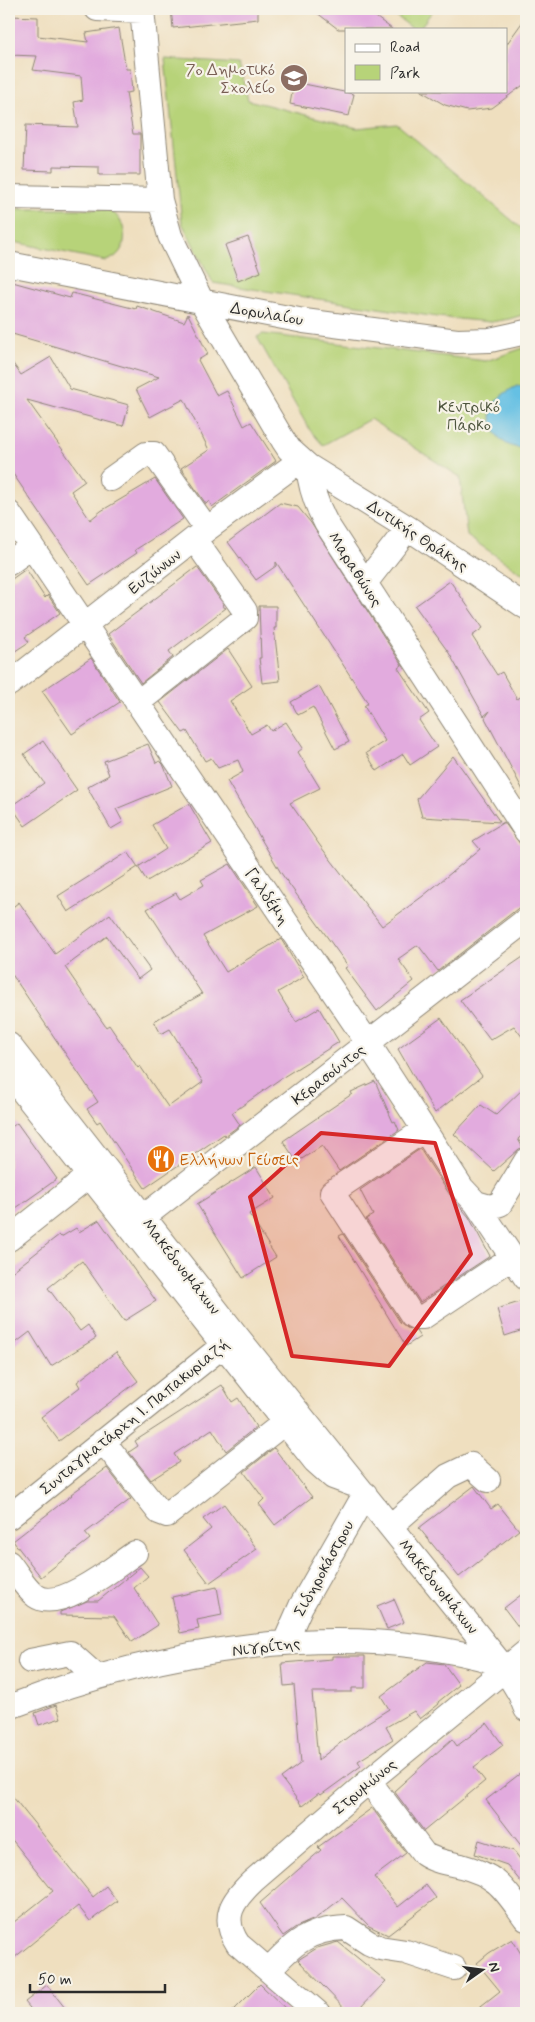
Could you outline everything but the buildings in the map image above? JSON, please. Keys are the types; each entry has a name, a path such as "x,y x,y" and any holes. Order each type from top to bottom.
{"street":[{"path":"97,9 142,10 160,200 170,236 202,302 283,440 304,463"},
{"path":"9,198 160,200"},
{"name":"Δορυλαίου","path":"9,264 304,321 457,340 490,340 526,332"},
{"path":"111,479 146,454 154,454 244,611 245,618 136,703"},
{"name":"Δυτικής Θράκης","path":"304,463 408,528 526,607"},
{"name":"Ευζώνων","path":"9,684 201,534 304,463"},
{"name":"Μαραθώνος","path":"304,463 315,502 326,523 526,831"},
{"name":"Γαλδέμη","path":"9,513 368,1043 462,1188 476,1203 526,1278"},
{"path":"365,583 408,528"},
{"path":"9,563 31,547"},
{"name":"Κερασούντος","path":"137,1222 526,920"},
{"name":"Μακεδονομάχων","path":"9,1045 96,1170 230,1340 361,1490 511,1667 524,1701"},
{"name":"Μακεδονομάχων","path":"9,1074 96,1170"},
{"path":"424,1130 332,1192 412,1315 415,1318 423,1317 512,1258"},
{"path":"476,1203 490,1207 500,1204 526,1161"},
{"path":"9,1239 96,1170"},
{"name":"Μακεδονομάχων","path":"230,1340 284,1423 322,1469 339,1480 361,1490"},
{"name":"Συνταγματάρχη Ι. Παπακυριαζή","path":"9,1516 230,1340"},
{"path":"103,1441 159,1512 167,1515 284,1423"},
{"path":"389,1524 400,1518 448,1476 471,1465 488,1480"},
{"name":"Σιδηροκάστρου","path":"285,1642 301,1606 361,1490"},
{"path":"9,1563 36,1596 44,1600 70,1595 82,1589 135,1552"},
{"name":"Νιγρίτης","path":"9,1707 97,1677 144,1665 285,1642 321,1641 393,1644 441,1650 511,1667"},
{"name":"Στρυμώνος","path":"268,1970 244,1950 234,1937 229,1926 229,1917 240,1894 369,1782 511,1667 526,1652"},
{"path":"30,1661 70,1653 97,1677"},
{"path":"369,1782 424,1854 430,1858 474,1870 494,1879 502,1886 526,1919"},
{"path":"318,2013 268,1970 287,1949 309,1935 346,1928 369,1944 380,1948 406,1952 454,1968"}],"highlighted area":[{"path":"321,1133 435,1143 471,1254 389,1366 292,1356 250,1197"}],"green space":[{"path":"387,9 434,9 420,28 412,28"},
{"path":"165,59 239,64 248,100 357,128 397,124 526,232 526,314 491,322 437,317 213,283 182,223"},
{"path":"9,209 107,209 120,220 123,228 124,244 114,257 106,261 9,241"},
{"name":"Κεντρικό Πάρκο","path":"263,334 486,361 526,347 526,576 467,536 460,477 370,419 323,445 309,429 257,337"}],"water":[{"path":"517,386 526,387 526,447 518,448 510,446 498,437 494,430 491,414 497,400"}],"place":[{"name":"7ο Δημοτικό Σχολείο","path":"294,78"},
{"name":"Ελλήνων Γεύσεις","path":"161,1159"}]}
